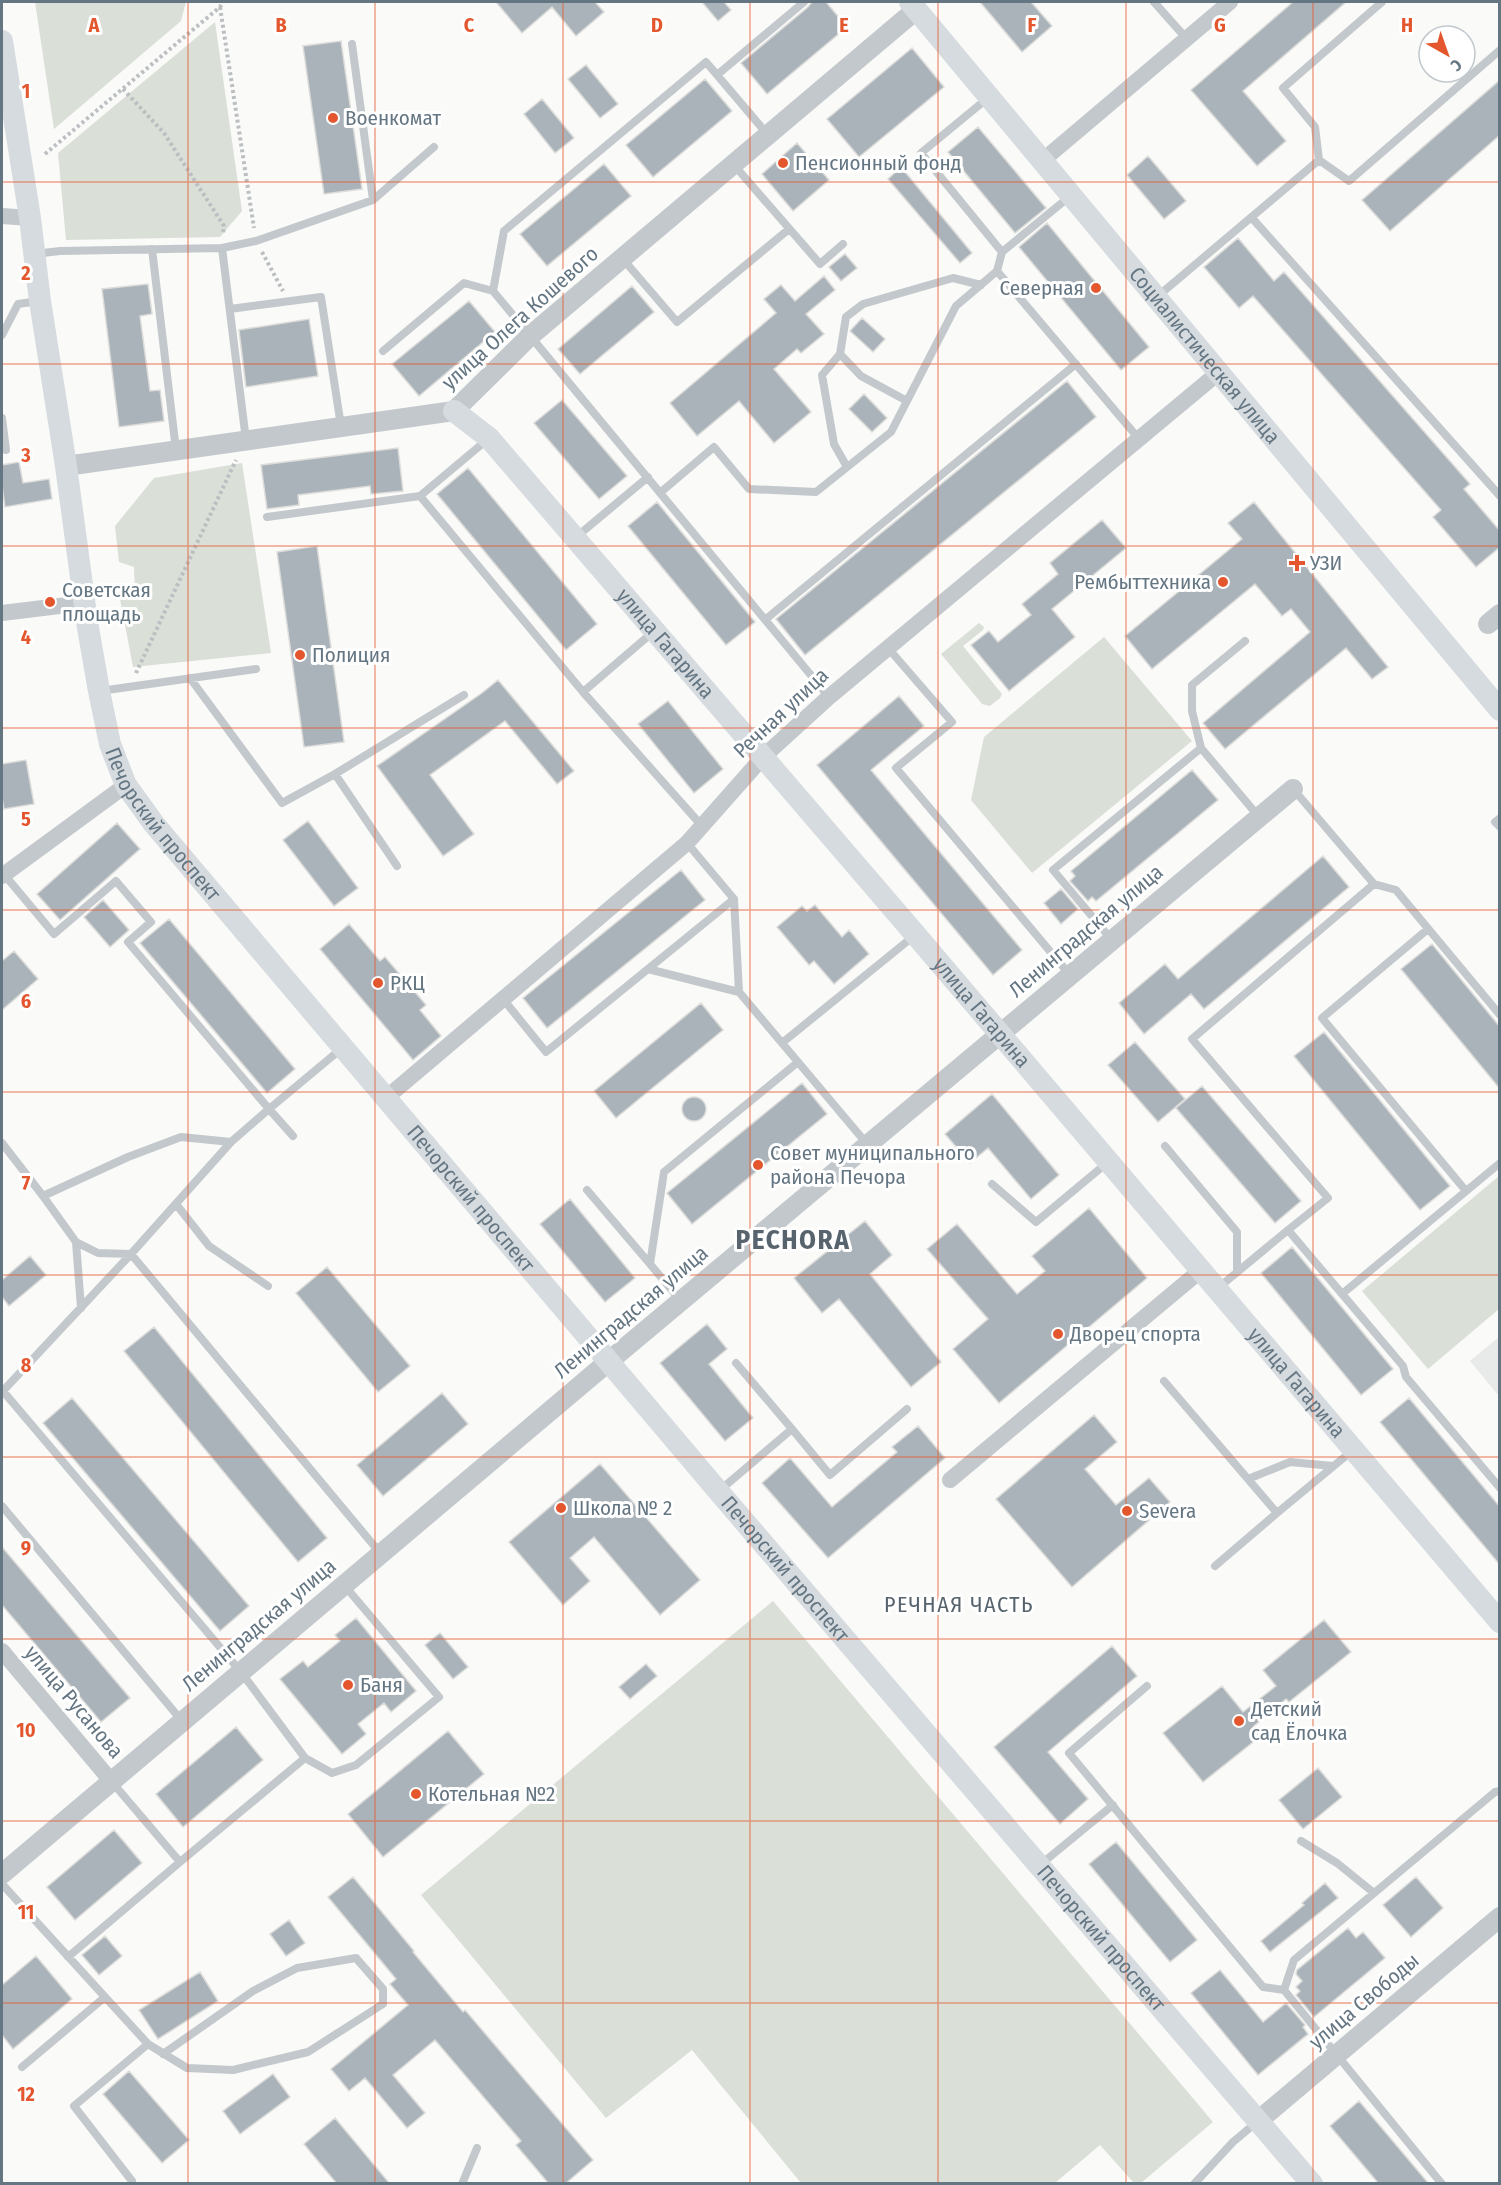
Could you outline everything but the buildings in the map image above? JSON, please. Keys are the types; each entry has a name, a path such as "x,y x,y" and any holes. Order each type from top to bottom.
{"main road":[{"name":"Социалистическая улица","path":"913,5 1500,710"},
{"name":"Печорский проспект","path":"2,41 30,218 84,603 110,744 126,785 154,824 608,1362 1312,2184"},
{"name":"улица Гагарина","path":"454,411 489,438 915,934 1500,1622"}],"street":[{"path":"1042,160 1230,2"},
{"name":"улица Олега Кошевого","path":"66,466 176,450 243,447 341,426 454,411 530,336 768,135 913,5"},
{"path":"2,216 30,218"},
{"name":"Речная улица","path":"386,1098 687,843 763,757 829,697 1218,373"},
{"path":"2,613 84,603"},
{"path":"2,874 126,785"},
{"name":"Ленинградская улица","path":"2,1874 867,1144 1293,789"},
{"path":"950,1480 1200,1270"},
{"name":"улица Русанова","path":"2,1651 112,1782"},
{"name":"улица Свободы","path":"1258,2121 1500,1917"}],"lane":[{"path":"717,75 804,2"},
{"path":"1154,2 1186,38"},
{"path":"1382,2 1283,88 1315,127 1319,160 1349,181 1500,50"},
{"path":"352,44 373,200"},
{"path":"493,291 504,231 706,62 768,135"},
{"path":"989,97 921,153 1002,252"},
{"path":"34,255 60,251 222,248 256,241 373,200 434,147"},
{"path":"1156,297 1319,160"},
{"path":"733,164 820,264 843,244"},
{"path":"661,492 714,447 749,489 816,492 891,432 956,306 996,271 1002,252 1071,195"},
{"path":"1252,218 1500,496"},
{"path":"622,258 677,322 789,229"},
{"path":"222,248 243,447"},
{"path":"152,249 176,450"},
{"path":"996,271 1139,439"},
{"path":"847,467 834,444 822,375 840,354 846,317 863,304 953,278 981,285"},
{"path":"383,351 464,283 493,291 829,697"},
{"path":"230,309 321,297 341,426"},
{"path":"2,334 18,304 40,301"},
{"path":"840,354 861,376 907,401"},
{"path":"766,619 1076,364"},
{"path":"2,418 6,450"},
{"path":"267,517 420,496 489,438"},
{"path":"574,538 648,477"},
{"path":"420,496 583,692 702,826"},
{"path":"583,692 654,631"},
{"path":"1245,641 1192,685 1192,711 1201,747 1260,817"},
{"path":"888,648 952,722 896,768 1070,975"},
{"path":"99,691 256,669"},
{"path":"190,678 282,803 335,774 464,694"},
{"path":"1113,940 1053,870 1201,747"},
{"path":"335,774 398,866"},
{"path":"1293,789 1374,884 1396,890 1500,1014"},
{"path":"1500,818 1495,822 1500,827"},
{"path":"687,843 734,899 739,992"},
{"path":"2,874 54,934 116,881 151,922 128,942 293,1136"},
{"path":"1217,1289 1328,1198 1192,1039 1374,884"},
{"path":"503,999 546,1052 734,899"},
{"path":"1428,929 1322,1018 1466,1191"},
{"path":"782,1043 915,934"},
{"path":"648,969 739,992 867,1144"},
{"path":"344,1047 231,1142 131,1254 2,1391 241,1672 305,1758 332,1773 356,1765 440,1697 344,1585"},
{"path":"650,1264 664,1172 798,1062"},
{"path":"43,1196 128,1157 181,1137 231,1142"},
{"path":"2,1143 76,1242 98,1253 131,1254 381,1554"},
{"path":"1165,1146 1237,1232 1238,1272"},
{"path":"992,1184 1036,1222 1109,1162"},
{"path":"1342,1294 1500,1163"},
{"path":"587,1190 681,1301"},
{"path":"176,1204 209,1246 268,1286"},
{"path":"1288,1230 1403,1366 1406,1377 1500,1488"},
{"path":"76,1242 81,1308"},
{"path":"736,1363 830,1474 907,1409"},
{"path":"1164,1381 1277,1513"},
{"path":"719,1492 792,1430"},
{"path":"1215,1566 1353,1450"},
{"path":"1248,1479 1290,1462 1333,1466"},
{"path":"2,1506 183,1721"},
{"path":"1147,1686 1069,1753 1263,1987 1284,1990 1442,2184"},
{"path":"68,1957 305,1758"},
{"path":"112,1782 180,1862"},
{"path":"1284,1990 1294,1960 1495,1792 1500,1791"},
{"path":"1040,1865 1113,1805"},
{"path":"1301,1841 1337,1863 1374,1893"},
{"path":"2,1884 148,2044 163,2054 187,2068 233,2070 308,2052 383,2004 383,1989 356,1958 297,1968 253,1992 163,2054"},
{"path":"22,2067 105,1997"},
{"path":"132,2181 74,2106 148,2044"},
{"path":"1194,2184 1233,2142 1258,2121"},
{"path":"462,2184 477,2148"}],"path":[{"path":"45,154 220,7 223,2"},
{"path":"220,7 256,241 289,302"},
{"path":"123,89 164,133 224,226 222,248"},
{"path":"130,686 243,447"}],"shaded area":[{"path":"35,2 186,2 181,21 54,129"},
{"path":"215,22 242,211 220,237 66,240 58,153"},
{"path":"242,463 271,653 133,667 120,599 135,593 134,567 119,562 115,526 154,478"},
{"path":"979,623 984,627 983,630 963,646 1002,694 990,706 982,704 941,654"},
{"path":"1104,637 1192,741 1032,873 971,800 984,737"},
{"path":"1499,1176 1499,1309 1428,1369 1362,1291"},
{"path":"1499,1337 1499,1396 1470,1361"},
{"path":"773,1601 1213,2122 1141,2183 1134,2183 1100,2145 1055,2183 801,2183 692,2050 606,2118 421,1895"}],"place":[{"name":"Военкомат","path":"333,118"},
{"name":"Пенсионный фонд","path":"783,163"},
{"name":"Северная","path":"1096,288"},
{"name":"УЗИ","path":"1297,563"},
{"name":"Рембыттехника","path":"1223,582"},
{"name":"Советская площадь","path":"50,602"},
{"name":"Полиция","path":"300,655"},
{"name":"РКЦ","path":"378,983"},
{"name":"Совет муниципального района Печора","path":"758,1165"},
{"name":"Дворец спорта","path":"1058,1334"},
{"name":"Школа № 2","path":"561,1508"},
{"name":"Severa","path":"1127,1511"},
{"name":"Баня","path":"348,1685"},
{"name":"Детский сад Ёлочка","path":"1239,1721"},
{"name":"Котельная №2","path":"416,1794"}],"district":[{"name":"PECHORA","path":"793,1240"},
{"name":"РЕЧНАЯ ЧАСТЬ","path":"959,1604"}]}
